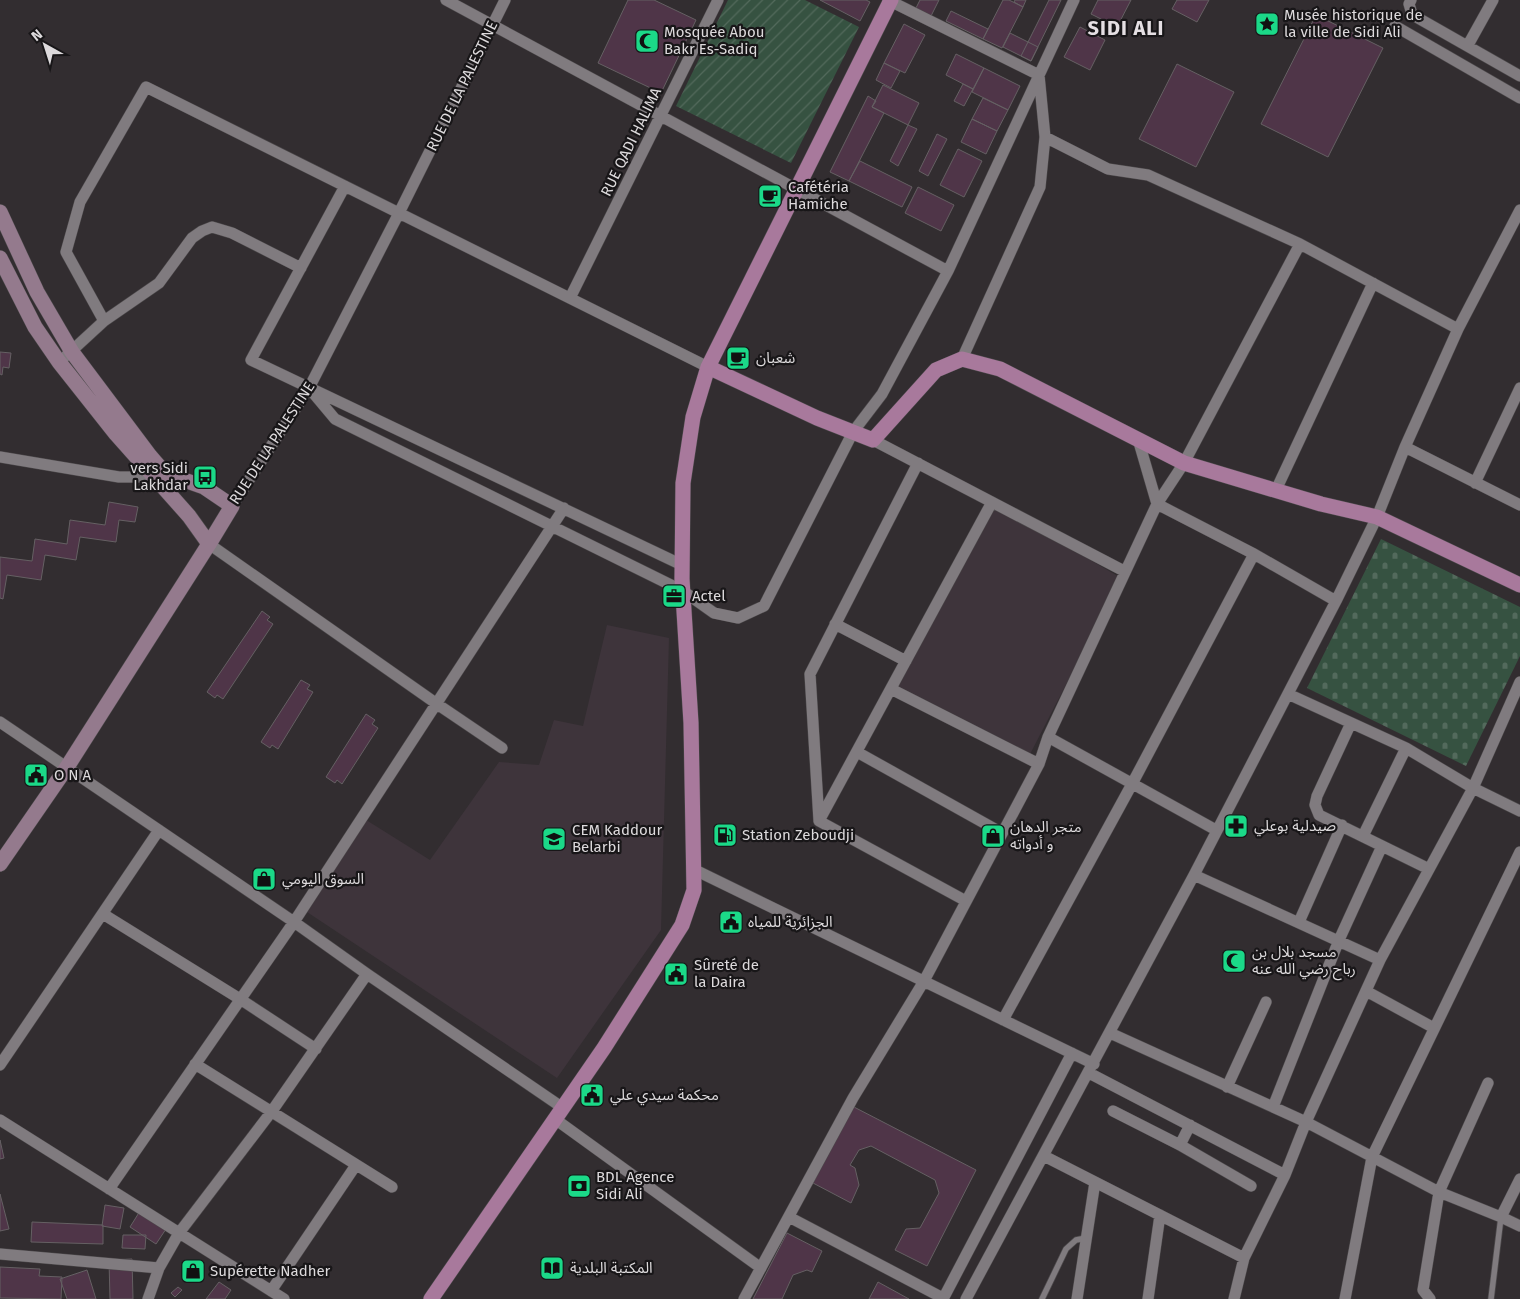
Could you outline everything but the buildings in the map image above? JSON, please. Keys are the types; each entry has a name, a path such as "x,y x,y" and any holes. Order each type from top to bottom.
{"main road":[{"path":"431,1299 604,1048 682,925 694,890 691,724 682,565 683,483 693,417 708,367 890,0"},
{"path":"0,212 37,292 72,352 209,544"},
{"path":"0,258 35,327 59,362 104,419 156,471 204,487 232,506"},
{"path":"708,367 817,418 873,440 936,370 962,359 1000,369 1184,463 1321,504 1378,517 1520,585"},
{"name":"RUE DE LA PALESTINE","path":"0,864 67,767 232,506"}],"street":[{"path":"446,0 948,271"},
{"name":"RUE DE LA PALESTINE","path":"232,506 309,388 505,0"},
{"name":"RUE QADI HALIMA","path":"570,298 718,0"},
{"path":"890,0 1039,76"},
{"path":"309,388 335,419 683,591 714,613 738,618 764,606 853,432 882,394 948,271 1074,0"},
{"path":"1411,0 1409,4 1412,14 1520,76"},
{"path":"1468,45 1493,0"},
{"path":"1395,26 1520,98"},
{"path":"962,359 1040,187 1045,137 1039,76"},
{"path":"104,321 66,252 80,202 146,87 708,367"},
{"path":"1045,137 1108,169 1148,175 1300,244 1458,329"},
{"path":"345,186 251,360 682,565"},
{"path":"966,1299 1110,1034 1336,601 1378,517 1405,447 1458,329 1520,210"},
{"path":"59,362 104,321 159,283 192,238 212,227 232,233 301,268"},
{"path":"1509,231 1520,237"},
{"path":"744,1299 853,1098 924,981 1002,833 1038,764 1048,737 1124,571 1157,504 1184,463 1300,244"},
{"path":"1276,490 1373,283"},
{"path":"1475,483 1520,388"},
{"path":"1138,439 1157,504 1254,554 1336,601"},
{"path":"873,440 1124,571"},
{"path":"1405,447 1520,504"},
{"path":"0,457 130,478 156,471"},
{"path":"820,821 810,674 918,463"},
{"path":"820,821 992,502"},
{"path":"109,1190 294,922 564,508"},
{"path":"209,544 502,748"},
{"path":"1003,1020 1132,784 1254,554"},
{"path":"835,624 906,661"},
{"path":"1234,1299 1244,1258 1285,1175 1306,1122 1380,960 1473,788 1520,682"},
{"path":"891,689 1038,764"},
{"path":"1288,694 1406,748 1473,788 1520,811"},
{"path":"0,722 294,922 367,974 559,1113 761,1268"},
{"path":"1351,723 1317,796 1315,805 1319,815 1429,869"},
{"path":"1048,737 1216,830"},
{"path":"1363,836 1406,748"},
{"path":"857,752 1002,833"},
{"path":"820,821 966,901"},
{"path":"1299,922 1342,825"},
{"path":"0,1064 159,830"},
{"path":"1272,1107 1340,940 1382,846"},
{"path":"1345,1299 1372,1157 1520,852"},
{"path":"694,869 1072,1053 1091,1068 1190,1125 1285,1175"},
{"path":"1194,875 1340,940 1380,960"},
{"path":"103,914 240,999 316,1049"},
{"path":"148,1299 160,1268 179,1233 272,1111 367,974"},
{"path":"1366,991 1434,1028"},
{"path":"1228,1087 1266,1002"},
{"path":"1110,1034 1306,1122 1439,1192 1520,1226"},
{"path":"789,1217 943,1299 1072,1053"},
{"path":"195,1064 392,1187"},
{"path":"1430,1299 1423,1290 1439,1192 1488,1083"},
{"path":"1113,1111 1180,1145 1251,1186"},
{"path":"0,1120 284,1299"},
{"path":"1180,1145 1190,1125"},
{"path":"1044,1156 1244,1258"},
{"path":"271,1291 356,1165"},
{"path":"1501,1217 1520,1179"},
{"path":"1077,1299 1095,1182"},
{"path":"1148,1299 1160,1215"},
{"path":"0,1254 160,1268"}],"lane":[{"path":"1491,1299 1501,1217"},
{"path":"1042,1299 1066,1249 1076,1240 1086,1238"}],"shaded area":[{"path":"992,502 1121,578 1028,758 891,689"},
{"name":"CEM Kaddour Belarbi","path":"607,625 669,638 661,930 557,1078 304,910 363,818 430,860 499,762 539,765 554,720 583,726"}],"green space":[{"path":"728,0 805,0 859,27 791,163 676,106"},
{"path":"1381,539 1520,607 1520,656 1466,766 1307,688"}],"place":[{"name":"Musée historique de la ville de Sidi Ali","path":"1267,24"},
{"name":"Mosquée Abou Bakr Es-Sadiq","path":"647,41"},
{"name":"Cafétéria Hamiche","path":"770,196"},
{"name":"شعبان","path":"738,358"},
{"name":"vers Sidi Lakhdar","path":"205,477"},
{"name":"Actel","path":"674,596"},
{"name":"O N A","path":"36,775"},
{"name":"صيدلية بوعلي","path":"1236,826"},
{"name":"Station Zeboudji","path":"725,835"},
{"name":"متجر الدهان و أدواته","path":"993,836"},
{"name":"CEM Kaddour Belarbi","path":"554,839"},
{"name":"السوق اليومي","path":"264,879"},
{"name":"الجزائرية للمياه","path":"731,922"},
{"name":"مسجد بلال بن رباح رضي الله عنه","path":"1234,961"},
{"name":"Sûreté de la Daira","path":"676,974"},
{"name":"محكمة سيدي علي","path":"592,1095"},
{"name":"BDL Agence Sidi Ali","path":"579,1186"},
{"name":"المكتبة البلدية","path":"552,1268"},
{"name":"Supérette Nadher","path":"193,1271"}],"district":[{"name":"SIDI ALI","path":"1126,28"}]}
